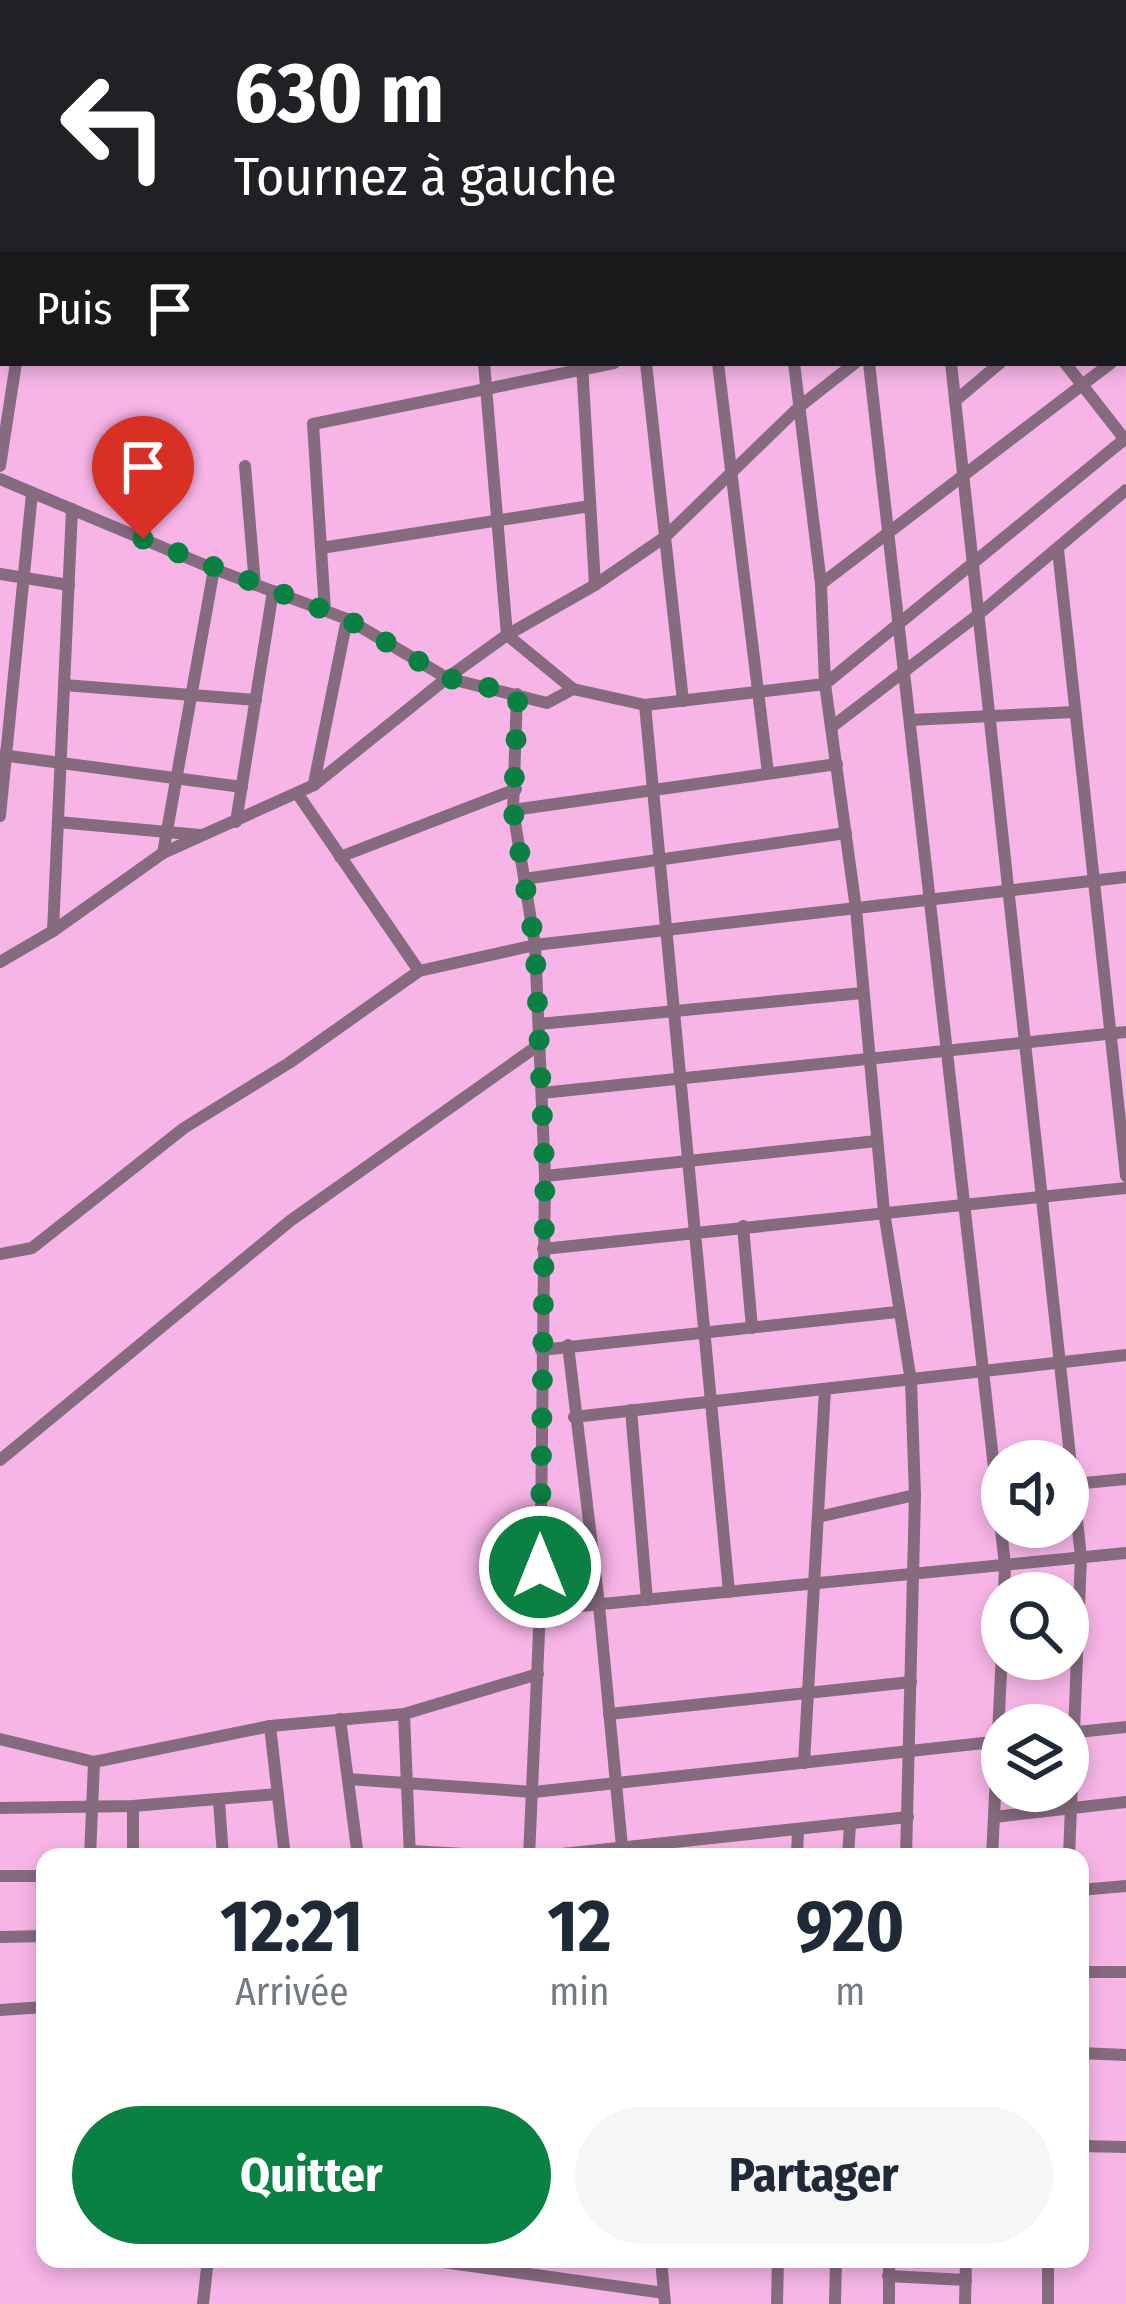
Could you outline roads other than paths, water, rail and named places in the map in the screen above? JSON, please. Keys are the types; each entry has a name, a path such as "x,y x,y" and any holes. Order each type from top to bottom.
{"street":[{"path":"484,366 507,635 573,689 645,706 825,684 1126,439 1067,366"},
{"path":"325,611 313,424 582,366 595,585"},
{"path":"646,366 683,701"},
{"path":"718,366 768,773"},
{"path":"794,366 821,584 825,684 856,908 884,1212 910,1381 915,1495 906,1848"},
{"path":"0,962 53,932 163,853 314,784 507,635 665,538 799,407 851,366"},
{"path":"869,366 1006,1572"},
{"path":"951,366 1069,1440"},
{"path":"955,401 996,366"},
{"path":"821,584 1107,366"},
{"path":"0,466 6,392"},
{"path":"245,466 255,585"},
{"path":"0,478 214,569 347,619 447,678 547,703 573,689"},
{"path":"833,726 979,614 1126,490"},
{"path":"0,816 32,493"},
{"path":"321,548 590,506"},
{"path":"53,932 72,509"},
{"path":"1058,550 1126,1176"},
{"path":"163,853 214,569"},
{"path":"0,574 68,585"},
{"path":"236,822 273,591"},
{"path":"314,784 347,619"},
{"path":"64,686 256,700"},
{"path":"518,694 513,810 535,946 545,1176 532,1848"},
{"path":"645,706 729,1592"},
{"path":"910,720 1075,712"},
{"path":"3,756 242,787"},
{"path":"513,810 837,764"},
{"path":"340,856 516,789"},
{"path":"297,793 419,971"},
{"path":"58,822 207,836"},
{"path":"524,879 846,833"},
{"path":"0,1254 32,1248 184,1128 289,1063 419,971 535,946 1126,877"},
{"path":"539,1024 862,992"},
{"path":"542,1093 1126,1032"},
{"path":"0,1460 290,1221 540,1044"},
{"path":"545,1176 877,1141"},
{"path":"543,1249 1126,1188"},
{"path":"743,1226 752,1328"},
{"path":"542,1350 897,1312"},
{"path":"568,1345 622,1848"},
{"path":"574,1417 1126,1355"},
{"path":"805,1763 824,1388"},
{"path":"632,1410 647,1600"},
{"path":"1089,1483 1126,1479"},
{"path":"818,1516 915,1495"},
{"path":"1073,1704 1081,1548"},
{"path":"540,1610 1126,1552"},
{"path":"0,1738 94,1762 270,1726 404,1714 538,1674"},
{"path":"609,1714 911,1682"},
{"path":"404,1714 410,1848"},
{"path":"340,1720 357,1848"},
{"path":"270,1726 284,1848"},
{"path":"1089,1731 1126,1727"},
{"path":"348,1779 534,1792 981,1743"},
{"path":"90,1848 94,1762"},
{"path":"0,1808 134,1806 278,1794"},
{"path":"219,1801 222,1848"},
{"path":"1089,1806 1126,1802"},
{"path":"134,1806 134,1848"},
{"path":"992,1848 994,1812"},
{"path":"994,1816 1032,1812"},
{"path":"1069,1848 1071,1812"},
{"path":"653,1848 908,1817"},
{"path":"849,1848 850,1824"},
{"path":"797,1848 798,1829"},
{"path":"0,1876 36,1876"},
{"path":"1089,1889 1126,1886"},
{"path":"0,1936 36,1936"},
{"path":"1089,1972 1126,1972"},
{"path":"0,2009 36,2007"},
{"path":"1089,2054 1126,2055"},
{"path":"1089,2146 1126,2146"},
{"path":"203,2304 207,2268"},
{"path":"476,2268 664,2299 662,2268"},
{"path":"778,2268 778,2304"},
{"path":"836,2268 836,2304"},
{"path":"888,2268 889,2304"},
{"path":"965,2304 966,2268"},
{"path":"1048,2268 1048,2304"},
{"path":"888,2276 966,2280"}]}
